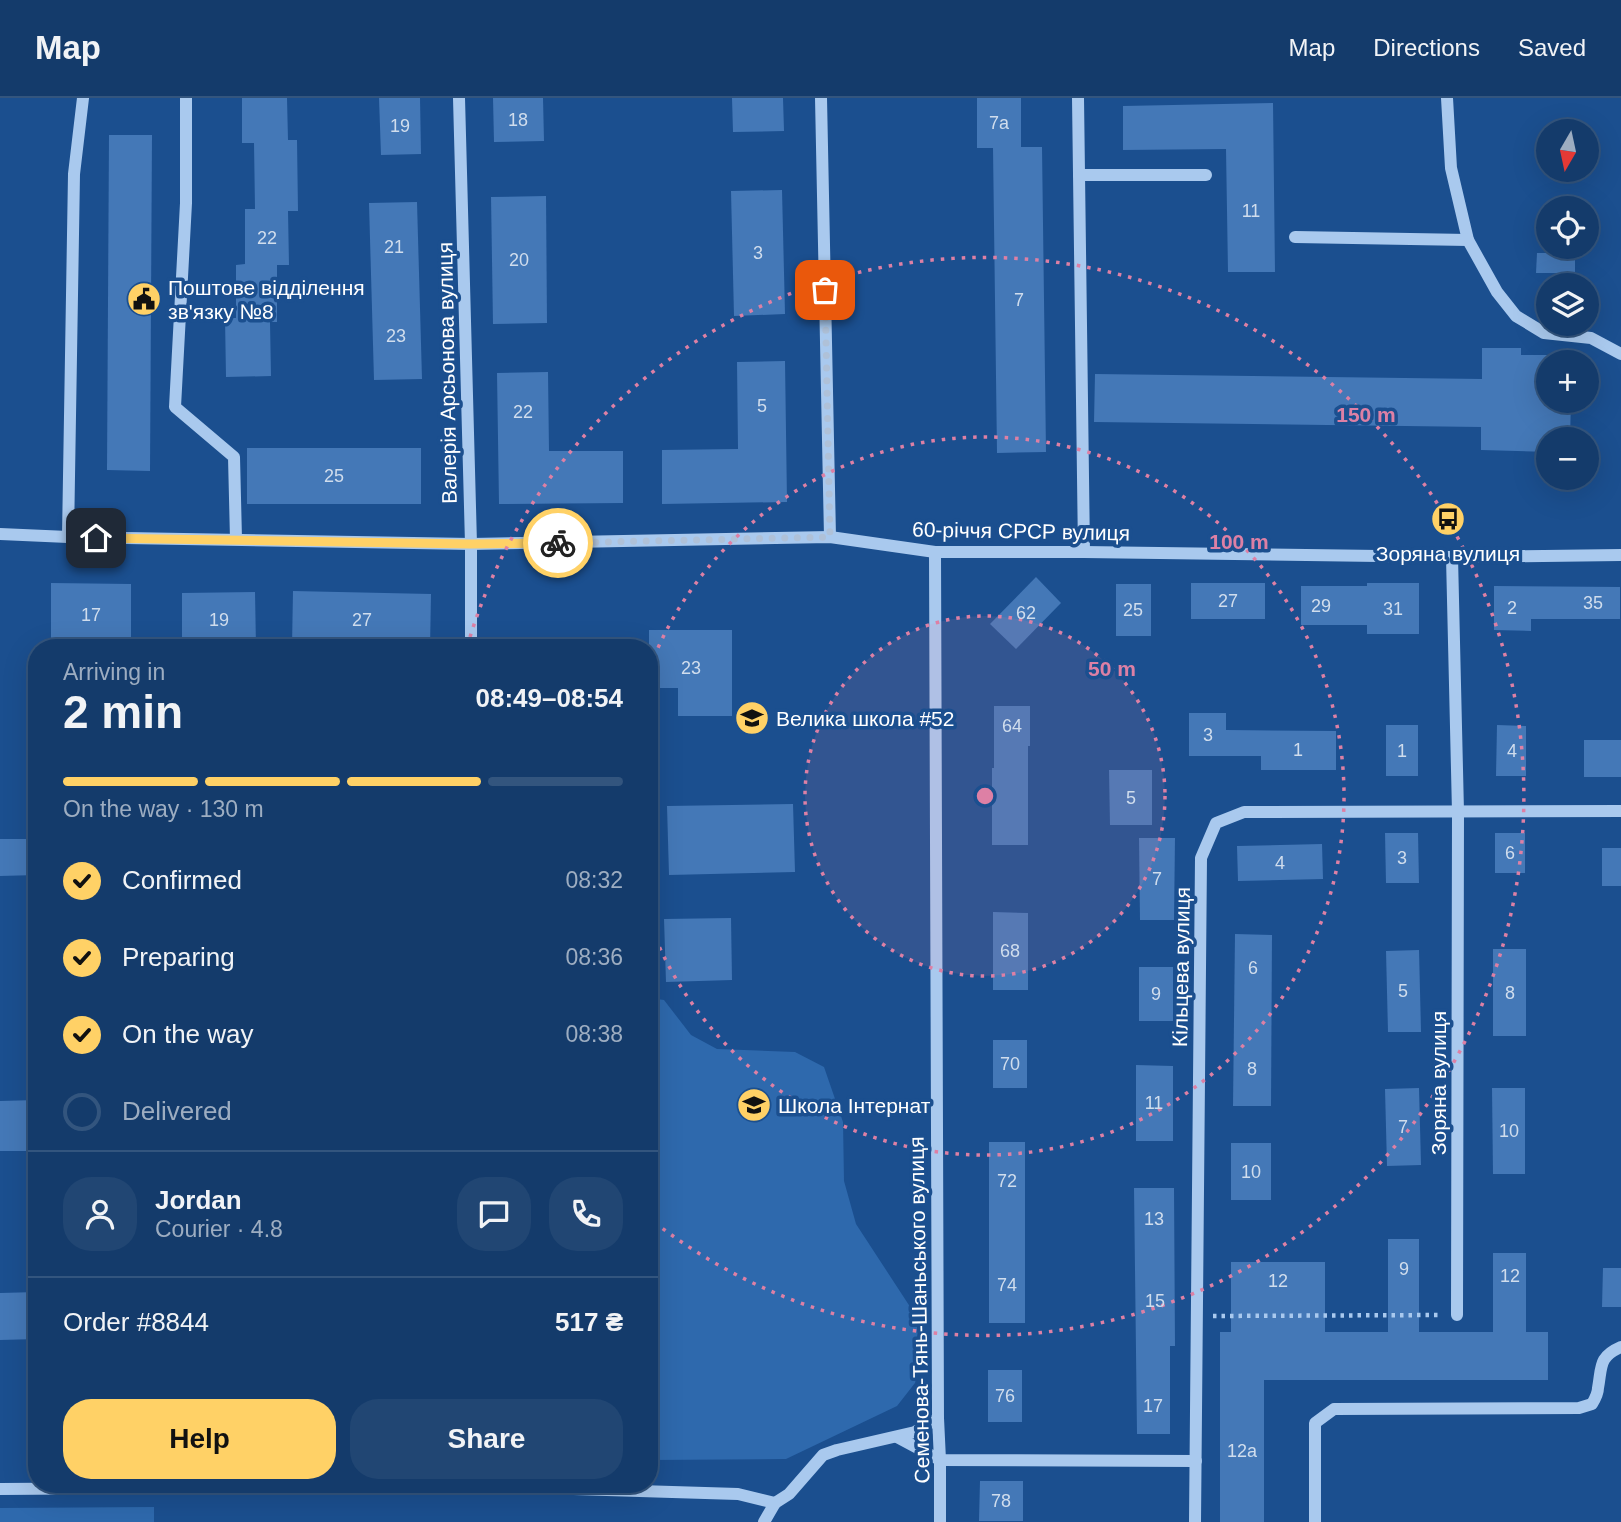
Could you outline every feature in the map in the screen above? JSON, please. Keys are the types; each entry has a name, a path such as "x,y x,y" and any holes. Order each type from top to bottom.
{"street":[{"path":"68,537 75,174 83,98"},
{"path":"186,98 186,203 175,407 234,457 236,540"},
{"name":"Валерія Арсьонова вулиця","path":"459,98 471,544 471,639"},
{"path":"821,98 830,537"},
{"path":"1078,98 1084,552"},
{"path":"1447,98 1451,168 1468,240 1497,292 1516,316 1544,333 1591,338 1621,354"},
{"path":"1079,175 1206,175"},
{"path":"1295,237 1468,240"},
{"name":"60-річчя СРСР вулиця","path":"0,534 471,544 830,537 935,552 1452,558 1621,555"},
{"name":"Семенова-Тянь-Шаньського вулиця","path":"935,552 940,1522"},
{"name":"Зоряна вулиця","path":"1452,558 1458,811 1457,1315"},
{"name":"Кільцева вулиця","path":"1195,1522 1201,858 1216,823 1244,813 1621,811"},
{"path":"1315,1522 1315,1423 1334,1409 1579,1408 1592,1404 1598,1391 1600,1367 1609,1352 1621,1347"},
{"path":"764,1522 775,1503 789,1494 823,1455 915,1432 938,1418"},
{"path":"897,1437 940,1460 1196,1461"},
{"path":"0,1489 28,1488"},
{"path":"658,1491 738,1494 775,1503"}],"path":[{"path":"1197,1316 1457,1315"}],"shaded area":[{"path":"658,999 664,1000 691,1035 717,1049 795,1052 824,1067 843,1122 844,1181 856,1224 920,1322 923,1350 915,1383 897,1406 786,1459 658,1460"},
{"path":"154,1507 154,1522 0,1522 0,1508"}],"building":[{"path":"242,98 287,98 288,140 297,140 298,211 288,211 289,265 277,265 277,322 270,322 271,376 226,377 225,318 236,318 236,265 245,264 245,209 255,209 254,143 242,143"},
{"path":"379,98 420,98 421,154 381,155"},
{"path":"493,98 543,98 544,141 494,142"},
{"path":"732,98 783,98 784,131 733,132"},
{"path":"977,98 1021,98 1021,147 1042,147 1046,452 997,453 993,148 977,148"},
{"path":"1273,103 1275,272 1228,272 1226,149 1123,150 1123,106"},
{"path":"109,135 152,135 150,471 107,470"},
{"path":"782,190 785,314 734,316 731,191"},
{"path":"546,196 547,323 493,324 491,197"},
{"path":"417,202 422,379 374,380 369,203"},
{"path":"1537,259 1575,259 1575,273 1536,273"},
{"path":"1482,348 1521,348 1521,355 1536,355 1536,413 1571,413 1570,427 1536,427 1536,452 1481,450 1481,427 1094,422 1095,374 1482,379"},
{"path":"785,361 787,502 662,504 662,450 738,449 737,362"},
{"path":"548,372 549,451 623,451 623,503 499,504 497,373"},
{"path":"247,448 421,448 421,504 247,504"},
{"path":"1036,577 1061,603 1016,649 990,624"},
{"path":"51,583 131,584 131,639 51,639"},
{"path":"1191,583 1265,583 1265,619 1191,619"},
{"path":"1367,583 1419,583 1419,634 1367,634 1367,625 1301,625 1301,586 1367,586"},
{"path":"1116,584 1151,584 1151,636 1116,636"},
{"path":"1494,586 1620,587 1620,619 1531,619 1531,631 1494,630"},
{"path":"293,591 431,594 430,639 292,639"},
{"path":"255,592 256,639 182,639 182,593"},
{"path":"649,630 732,630 732,716 678,716 678,688 658,688 658,639 649,639"},
{"path":"994,706 1030,706 1028,845 992,845"},
{"path":"1189,713 1226,713 1226,730 1336,731 1336,770 1261,770 1261,756 1189,756"},
{"path":"1386,725 1418,725 1418,776 1386,776"},
{"path":"1497,725 1526,726 1526,776 1496,776"},
{"path":"1584,740 1621,740 1621,777 1584,777"},
{"path":"1109,770 1152,770 1152,825 1110,825"},
{"path":"793,804 795,872 669,875 667,806"},
{"path":"1385,833 1418,833 1419,883 1386,883"},
{"path":"1495,833 1525,833 1525,873 1495,873"},
{"path":"1139,838 1175,838 1174,920 1140,920"},
{"path":"0,839 28,839 28,875 0,876"},
{"path":"1322,844 1323,879 1238,881 1237,846"},
{"path":"1602,848 1621,848 1621,886 1602,886"},
{"path":"993,912 1028,913 1028,990 993,990"},
{"path":"731,918 732,980 666,982 664,919"},
{"path":"1235,934 1272,935 1271,1106 1233,1106"},
{"path":"1493,949 1526,949 1526,1036 1493,1036"},
{"path":"1419,950 1421,1032 1388,1032 1386,951"},
{"path":"1139,967 1173,967 1173,1021 1139,1021"},
{"path":"993,1040 1027,1040 1027,1088 993,1088"},
{"path":"1136,1065 1173,1066 1173,1141 1136,1141"},
{"path":"1419,1088 1421,1165 1387,1166 1385,1089"},
{"path":"1492,1088 1525,1088 1525,1174 1493,1174"},
{"path":"28,1100 28,1151 0,1151 0,1101"},
{"path":"989,1142 1025,1142 1025,1323 989,1323"},
{"path":"1231,1143 1271,1143 1271,1200 1231,1200"},
{"path":"1134,1188 1174,1188 1175,1346 1170,1346 1170,1434 1137,1434"},
{"path":"1388,1239 1419,1239 1419,1332 1493,1332 1493,1253 1526,1253 1526,1332 1548,1332 1548,1380 1264,1380 1264,1522 1220,1522 1220,1332 1231,1332 1231,1262 1325,1262 1325,1332 1388,1332"},
{"path":"1603,1268 1621,1268 1621,1307 1602,1307"},
{"path":"28,1292 28,1339 0,1340 0,1293"},
{"path":"988,1370 1022,1370 1022,1422 988,1422"},
{"path":"980,1481 1023,1481 1023,1521 979,1521"}],"way so far":[{"path":"558,543 830,537 825,290"}],"place":[{"name":"Поштове відділення зв'язку №8","path":"144,299"},
{"name":"Зоряна вулиця","path":"1448,519"},
{"name":"Велика школа #52","path":"752,718"},
{"name":"Школа Інтернат","path":"754,1105"}],"route":[{"path":"96,538 558,543"}]}
